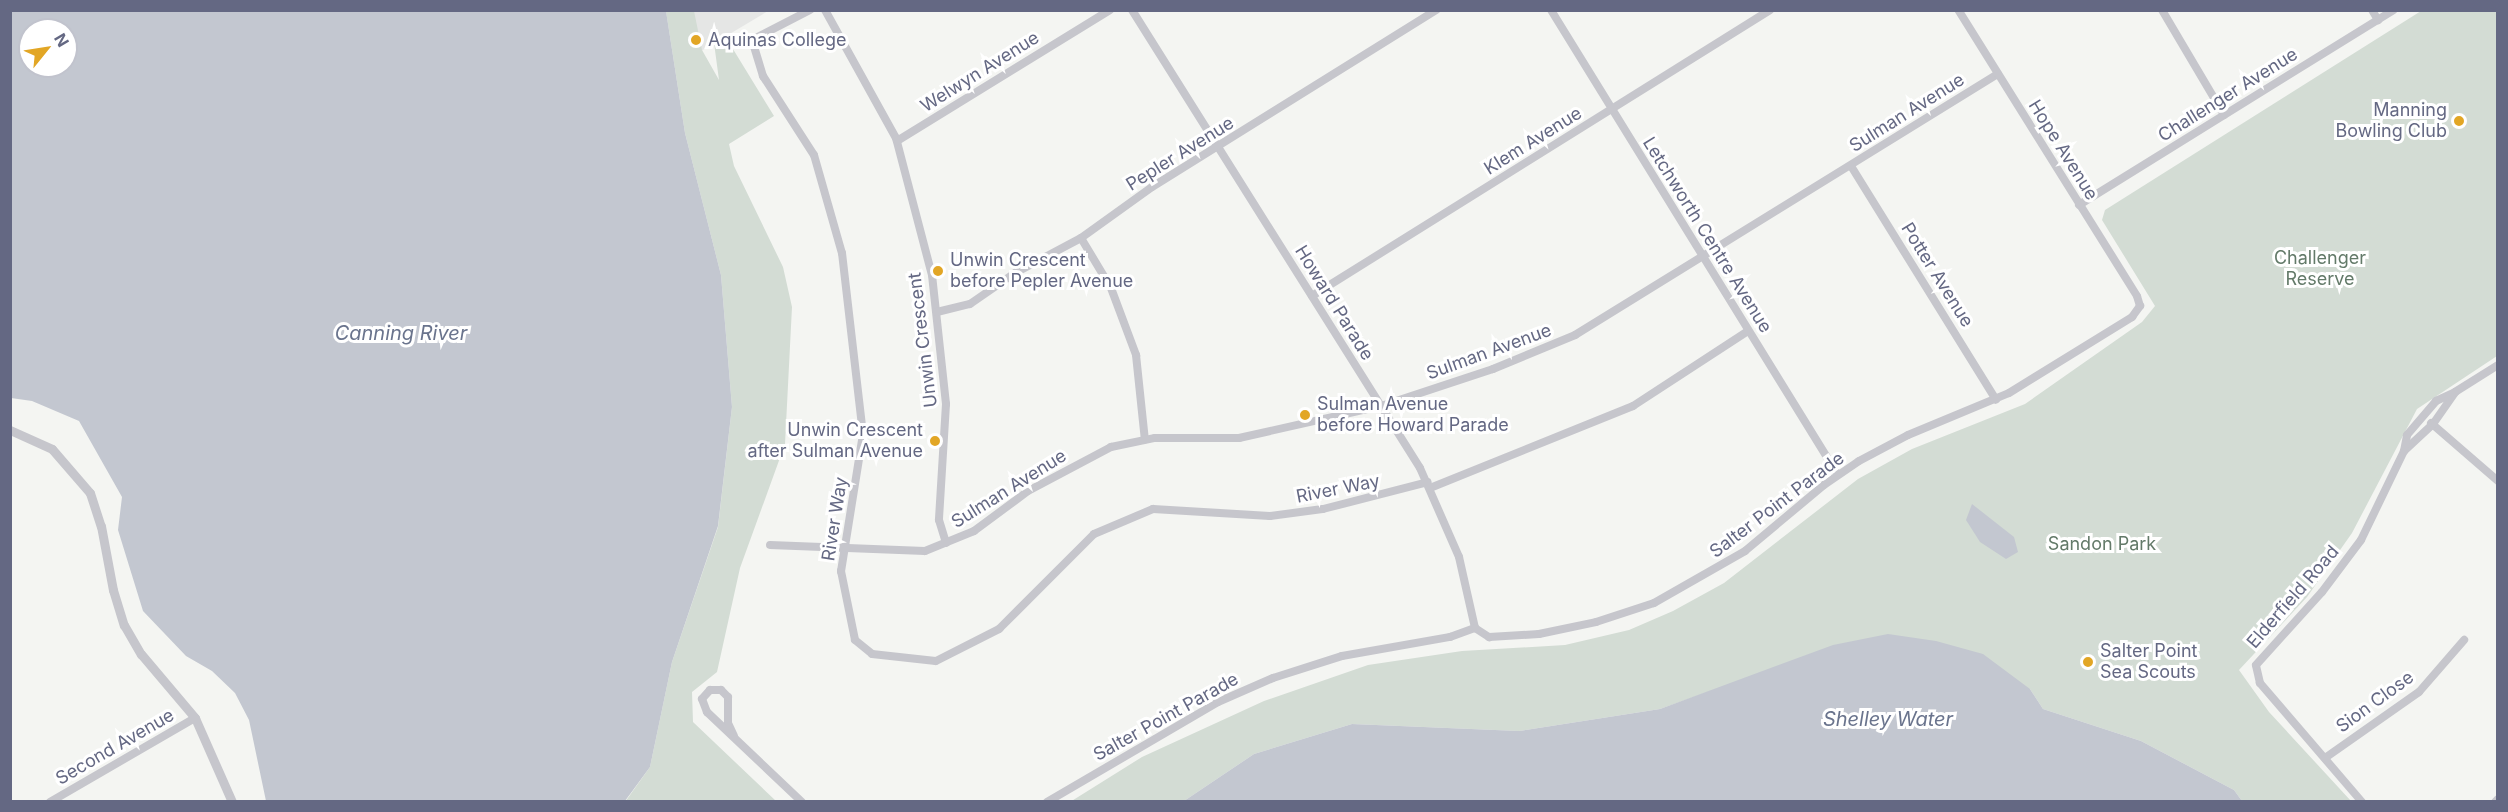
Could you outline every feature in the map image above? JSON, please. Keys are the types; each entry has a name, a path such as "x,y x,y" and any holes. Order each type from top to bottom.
{"street":[{"name":"River Way","path":"810,10 752,40 763,76 814,155 842,253 863,434 841,571 856,641 874,656 936,661 999,628 1094,534 1148,510 1270,516 1323,509 1429,485 1633,406 1748,332"},
{"name":"Unwin Crescent","path":"825,10 897,141 932,275 946,404 939,520 946,543"},
{"name":"Welwyn Avenue","path":"897,141 1110,10"},
{"name":"Howard Parade","path":"1132,10 1429,485 1459,557 1475,628"},
{"name":"Pepler Avenue","path":"937,312 970,304 1015,273 1081,238 1152,187 1436,10"},
{"name":"Letchworth Centre Avenue","path":"1551,10 1838,476"},
{"name":"Klem Avenue","path":"1312,296 1770,10"},
{"name":"Hope Avenue","path":"1958,10 2140,306"},
{"path":"2162,10 2224,115"},
{"path":"2372,10 2378,20"},
{"name":"Challenger Avenue","path":"2079,205 2394,10"},
{"name":"Sulman Avenue","path":"770,545 916,552 946,543 982,526 1061,472 1111,447 1144,440 1239,438 1381,406 1493,369 1575,335 1998,74"},
{"name":"Potter Avenue","path":"1851,166 1996,400"},
{"path":"1081,238 1111,288 1136,356 1144,440"},
{"name":"Salter Point Parade","path":"1047,801 1218,702 1273,678 1342,656 1450,637 1475,628 1489,637 1539,634 1596,622 1654,603 1745,551 1838,476 1908,435 1996,400 2132,317 2140,306"},
{"name":"Elderfield Road","path":"2325,758 2260,683 2255,668 2260,655 2342,568 2361,540 2404,451 2407,435 2424,419 2442,395 2455,392 2498,365"},
{"name":"Elderfield Road","path":"2404,451 2433,424 2455,392"},
{"path":"2424,419 2433,424 2498,481"},
{"path":"10,430 52,449 84,484 102,526 113,590 124,625 141,654 195,718 232,801"},
{"name":"Sion Close","path":"2325,758 2419,692 2464,640"},
{"path":"734,736 728,723 728,697 717,689 707,692 702,699 703,707 802,801"},
{"name":"Second Avenue","path":"50,801 195,718"},
{"path":"2325,758 2362,801"}],"shaded area":[{"name":"Aquinas College","path":"666,10 768,11 676,66"}],"green space":[{"path":"666,11 694,11 702,50 719,80 714,43 725,36 774,116 729,144 734,166 783,267 792,307 785,444 740,568 717,672 692,692 693,722 776,801 625,802 650,767 672,662 718,527 732,407 721,275 685,133"},
{"path":"2421,11 2497,11 2497,356 2417,409 2352,533 2307,597 2239,670 2269,712 2351,801 2242,801 2234,790 2141,741 2043,709 2030,689 1733,683 1660,709 1519,731 1352,724 1254,754 1184,801 1070,802 1142,757 1264,701 1368,665 1462,651 1565,645 1629,630 1673,611 1724,583 1858,479 1912,449 2025,404 2142,322 2155,306 2102,220 2105,210"}],"water":[{"name":"Canning River","path":"11,10 666,11 685,133 721,275 732,407 718,526 672,662 650,767 625,801 266,801 249,720 235,693 212,671 186,656 143,611 118,530 122,497 79,421 32,401 11,398"},
{"path":"1972,504 2014,537 2018,552 2006,559 1980,542 1966,520"},
{"name":"Shelley Water","path":"1888,634 1936,641 1983,654 2030,689 2043,709 2141,741 2234,790 2242,801 1184,801 1254,754 1352,724 1519,731 1660,709 1833,645"}],"place":[{"name":"Aquinas College","path":"696,40"},
{"name":"Manning Bowling Club","path":"2459,121"},
{"name":"Unwin Crescent before Pepler Avenue","path":"938,271"},
{"name":"Sulman Avenue before Howard Parade","path":"1305,415"},
{"name":"Unwin Crescent after Sulman Avenue","path":"935,441"},
{"name":"Salter Point Sea Scouts","path":"2088,662"}],"park label":[{"name":"Challenger Reserve","path":"2320,269"},
{"name":"Sandon Park","path":"2102,544"}]}
